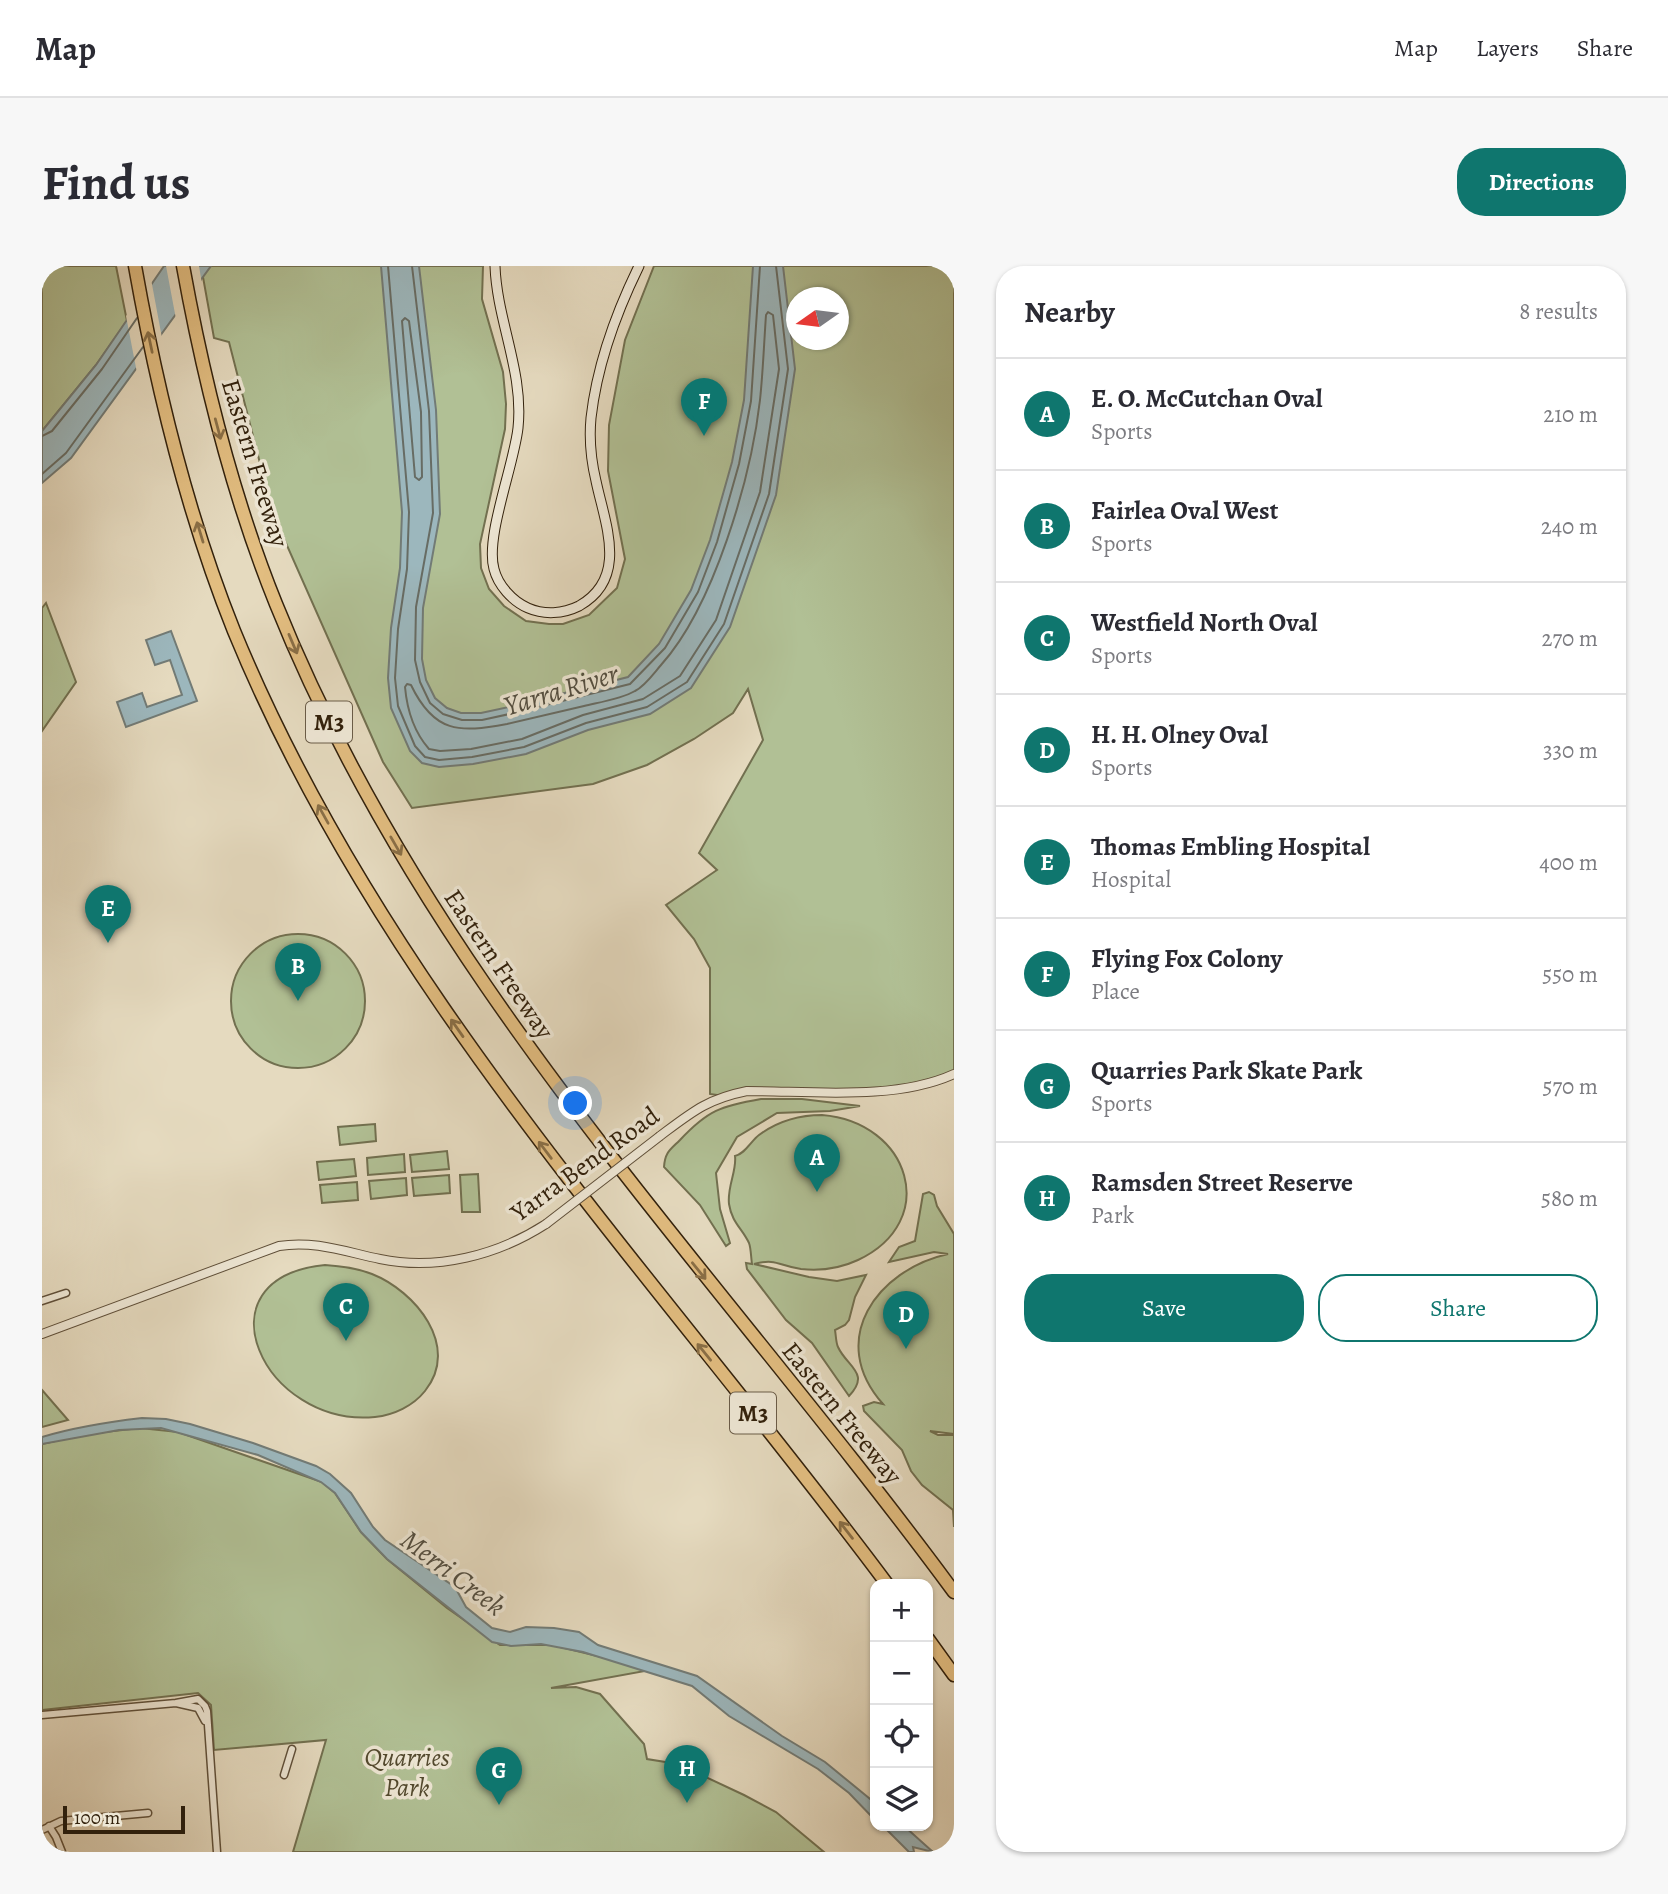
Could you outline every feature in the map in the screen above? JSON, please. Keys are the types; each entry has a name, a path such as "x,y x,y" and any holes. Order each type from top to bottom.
{"highway":[{"name":"M3","path":"135,266 164,409 203,544 235,633 314,799 381,913 437,999 525,1123 883,1579"},
{"name":"Eastern Freeway","path":"183,266 202,363 238,499 276,604 306,674 375,810 429,901 528,1048 592,1134 954,1592"},
{"path":"930,1642 954,1675"}],"main road":[{"path":"495,266 498,298 517,382 519,415 493,542 493,567 500,582 513,598 536,610 555,613 573,608 589,599 601,585 608,570 610,545 593,464 592,416 597,384 616,315 639,266"}],"street":[{"name":"Yarra Bend Road","path":"42,1334 279,1246 310,1244 385,1260 437,1262 466,1257 494,1249 546,1224 705,1103 747,1091 899,1090 954,1074"},
{"path":"42,1301 66,1293"},
{"path":"42,1715 176,1703 192,1699 200,1704 207,1711 206,1727 217,1852"},
{"path":"284,1775 292,1749"},
{"path":"42,1830 61,1821 148,1813"},
{"path":"49,1826 62,1852"}],"green space":[{"path":"42,266 116,266 127,321 96,365 42,431"},
{"path":"201,266 483,266 482,299 503,372 506,404 505,429 480,544 481,568 489,589 504,606 526,621 563,624 589,615 617,588 625,559 608,471 609,425 625,340 654,266 954,266 954,1074 913,1087 724,1096 710,1094 710,968 694,939 666,905 717,870 699,853 763,740 748,689 733,713 647,765 593,784 412,808 383,762 273,514 229,342 214,338"},
{"path":"46,603 76,682 42,731 42,608"},
{"path":"298,934 324,939 345,954 360,975 365,1001 360,1027 345,1048 324,1063 298,1068 272,1063 251,1048 236,1027 231,1001 236,975 251,954 272,939"},
{"path":"761,1099 802,1099 860,1106 830,1111 777,1113 737,1137 716,1173 720,1209 730,1243 726,1246 700,1205 664,1167 666,1158 673,1146 707,1116 725,1107"},
{"path":"822,1115 852,1122 876,1135 894,1154 904,1175 906,1199 900,1222 884,1243 845,1265 808,1270 773,1262 754,1264 837,1281 866,1275 855,1297 849,1320 835,1330 838,1347 858,1376 855,1388 849,1396 812,1343 786,1320 747,1269 746,1263 752,1264 750,1245 732,1216 729,1204 735,1156 774,1126 797,1118"},
{"path":"375,1124 376,1141 340,1145 338,1127"},
{"path":"447,1151 449,1169 412,1172 410,1155"},
{"path":"404,1154 405,1172 368,1175 367,1158"},
{"path":"354,1159 356,1176 319,1180 317,1162"},
{"path":"478,1174 480,1212 462,1212 460,1175"},
{"path":"449,1175 450,1193 414,1196 412,1178"},
{"path":"406,1178 407,1195 371,1199 369,1181"},
{"path":"357,1182 358,1200 322,1203 320,1185"},
{"path":"929,1192 934,1195 937,1206 954,1234 954,1434 930,1431 938,1435 954,1435 954,1527 953,1510 922,1485 911,1471 902,1450 864,1411 863,1406 874,1402 883,1404 867,1380 859,1356 860,1333 868,1311 881,1292 900,1275 922,1262 948,1254 934,1252 889,1262 899,1247 915,1241 923,1194"},
{"path":"325,1265 361,1270 388,1282 417,1307 428,1322 438,1356 435,1374 425,1391 403,1409 375,1417 336,1414 302,1400 276,1377 259,1350 254,1322 262,1296 285,1276"},
{"path":"42,1390 68,1420 42,1427"},
{"name":"Quarries Park","path":"140,1428 178,1432 322,1482 335,1493 361,1532 387,1559 447,1608 500,1645 552,1645 618,1661 645,1671 551,1688 576,1687 600,1694 644,1744 647,1759 678,1764 744,1795 776,1812 824,1852 293,1852 326,1740 214,1750 211,1705 198,1693 42,1710 42,1444 87,1434"}],"water":[{"path":"164,266 211,266 71,458 42,483 42,431 96,365"},
{"path":"381,266 419,266 436,410 440,514 423,608 422,659 426,680 435,698 447,708 461,713 481,713 628,677 659,644 691,590 710,540 732,462 744,400 753,266 783,266 786,350 793,350 795,369 776,495 730,627 691,688 650,714 588,730 526,754 439,767 422,763 410,751 391,708 388,678 391,628 400,568 402,512"},
{"path":"171,631 197,701 126,727 117,702 142,693 147,707 182,695 170,660 155,665 146,640"},
{"path":"142,1418 166,1419 253,1443 316,1466 330,1474 351,1493 373,1527 385,1540 455,1587 466,1607 492,1628 510,1632 526,1627 579,1632 598,1645 697,1676 782,1736 825,1762 870,1799 870,1815 849,1793 818,1769 729,1716 692,1686 583,1652 541,1644 511,1646 492,1642 387,1559 361,1532 335,1493 321,1482 258,1455 161,1428 119,1430 42,1444 42,1437 92,1425"},
{"path":"888,1831 910,1831 933,1852 913,1847 914,1852 909,1852"}],"pier":[{"path":"166,266 199,266 202,284 176,319"},
{"path":"151,279 162,338 137,373 126,316"}],"place":[{"name":"Flying Fox Colony","path":"704,436"},
{"name":"Thomas Embling Hospital","path":"108,943"},
{"name":"Fairlea Oval West","path":"298,1001"},
{"name":"E. O. McCutchan Oval","path":"817,1192"},
{"name":"Westfield North Oval","path":"346,1341"},
{"name":"H. H. Olney Oval","path":"906,1349"},
{"name":"Ramsden Street Reserve","path":"687,1803"},
{"name":"Quarries Park Skate Park","path":"499,1805"}],"water label":[{"name":"Yarra River","path":"561,690"},
{"name":"Merri Creek","path":"453,1573"}]}
